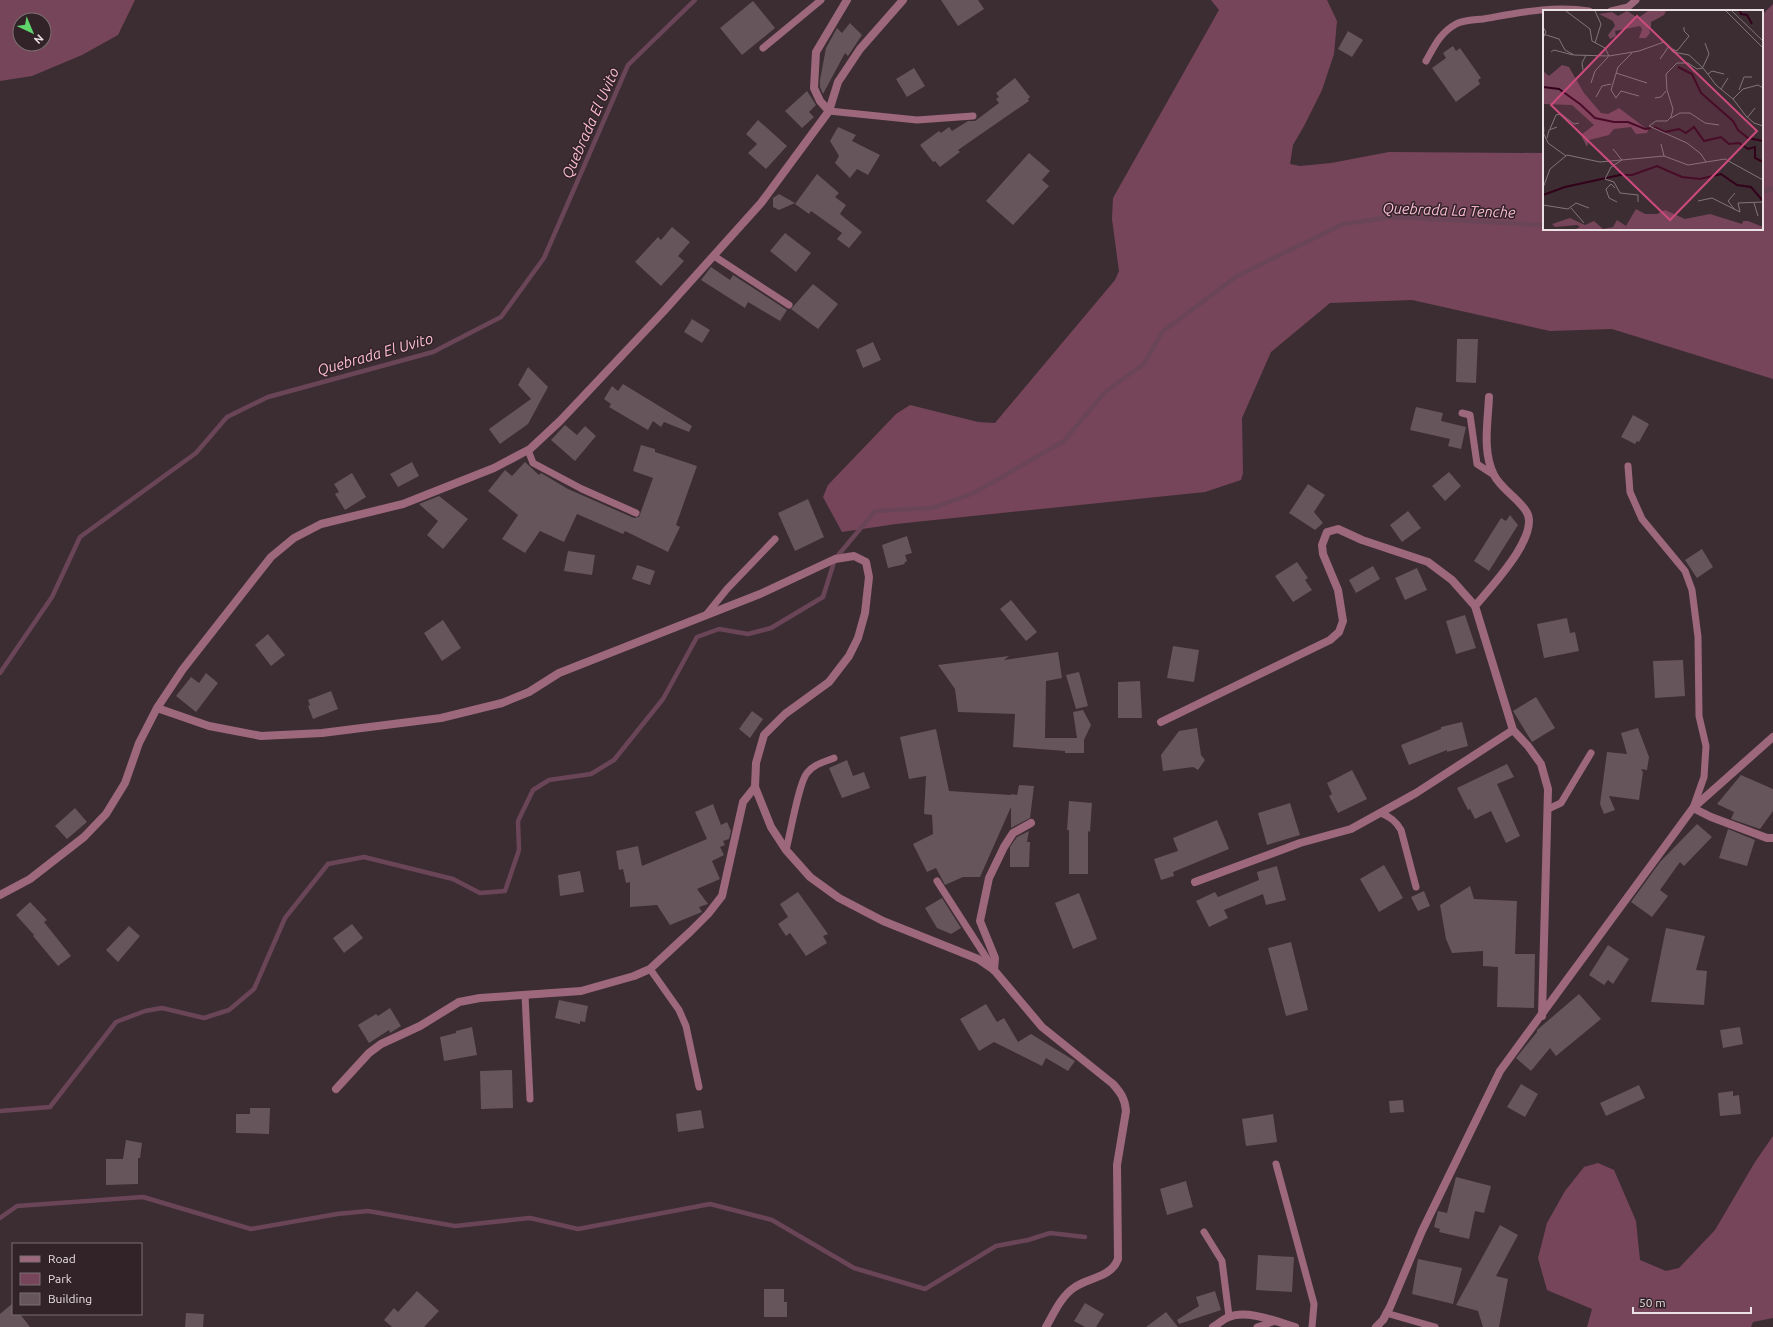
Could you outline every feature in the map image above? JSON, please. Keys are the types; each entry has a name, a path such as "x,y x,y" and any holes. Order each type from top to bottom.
{"street":[{"path":"829,111 820,101 814,88 816,52 847,0"},
{"path":"0,895 36,875 84,838 106,814 125,783 139,743 157,708 183,669 271,557 294,538 321,524 403,504 494,468 528,450 560,421 615,364 761,203 829,111 838,82 860,49 903,0"},
{"path":"1476,606 1505,569 1525,539 1530,520 1527,511 1494,475 1487,453 1489,397"},
{"path":"1161,722 1330,640 1339,632 1343,621 1338,590 1323,554 1322,545 1327,532 1338,529 1362,540 1428,562 1452,580 1476,606 1513,730 1528,746 1541,764 1548,789 1542,1016"},
{"path":"157,708 209,726 261,736 322,733 441,718 502,702 522,695 559,673 760,594 835,559 854,556 866,562 869,576 865,613 858,638 849,656 829,682 785,714 764,735 756,762 755,787 771,827 786,850 810,877 839,898 883,921 978,959 994,970 1042,1027 1113,1084 1122,1095 1126,1103 1126,1111 1117,1165 1118,1259 1116,1264 1106,1273 1075,1286 1061,1300 1046,1327"},
{"path":"1195,882 1300,843 1351,829 1416,793 1513,730"},
{"path":"1376,1327 1386,1313 1422,1231 1500,1071 1542,1016 1693,808 1773,737"},
{"path":"336,1089 369,1053 381,1044 420,1026 459,1002 480,998 581,991 634,976 650,969 708,914 722,896 743,802 755,787"},
{"path":"1693,808 1718,820 1767,838 1773,838"},
{"path":"994,970 995,958 980,921 989,878 1004,847 1013,833 1031,823"},
{"path":"1213,1327 1229,1316 1251,1315 1295,1327"}],"lane":[{"path":"763,48 821,0"},
{"path":"1615,10 1628,7 1636,0"},
{"path":"1548,10 1573,8 1584,10"},
{"path":"1426,61 1438,38 1458,23 1543,11"},
{"path":"829,111 917,120 973,116"},
{"path":"714,256 789,305"},
{"path":"1462,413 1470,415 1477,464 1494,475"},
{"path":"528,450 533,463 582,489 636,513"},
{"path":"1628,466 1630,492 1642,519 1685,571 1692,590 1698,637 1699,716 1706,746 1704,777 1693,808"},
{"path":"706,615 727,589 775,539"},
{"path":"1548,809 1561,802 1591,753"},
{"path":"786,850 801,786 806,773 816,765 834,758"},
{"path":"1381,812 1392,818 1401,830 1416,887"},
{"path":"937,881 994,970"},
{"path":"650,969 679,1010 686,1026 699,1087"},
{"path":"525,995 530,1098"},
{"path":"1276,1164 1314,1304 1312,1327"},
{"path":"1204,1232 1222,1261 1229,1316"},
{"path":"1386,1313 1435,1327"},
{"path":"1258,1327 1276,1321"}],"green space":[{"path":"0,0 135,0 118,35 82,55 32,76 0,81"},
{"path":"1211,0 1327,0 1337,21 1334,54 1322,90 1293,145 1290,164 1300,166 1331,163 1389,152 1543,153 1543,230 1763,230 1763,14 1773,4 1773,379 1612,329 1550,331 1412,300 1330,303 1271,352 1242,418 1243,473 1241,480 1205,492 896,524 842,532 823,497 828,485 896,414 910,405 978,422 995,423 1115,280 1119,271 1112,219 1113,198 1219,10"},
{"path":"1773,1136 1773,1318 1753,1322 1751,1327 1587,1327 1592,1309 1547,1290 1538,1258 1547,1223 1565,1191 1584,1167 1598,1163 1614,1170 1636,1221 1640,1260 1666,1271 1679,1268 1715,1230 1755,1162"}],"building":[{"path":"941,0 978,0 984,9 958,26"},
{"path":"753,1 775,28 742,55 720,28"},
{"path":"850,23 862,35 848,56 845,53 823,94 820,87 820,80 826,48 837,28 842,33"},
{"path":"1348,31 1363,40 1352,57 1338,49"},
{"path":"1453,46 1456,51 1460,48 1481,78 1478,80 1480,84 1456,102 1432,68 1446,58 1443,53"},
{"path":"914,68 925,86 907,97 896,79"},
{"path":"1015,78 1030,97 1028,99 1029,101 958,150 960,152 940,167 935,161 933,162 920,145 939,131 941,133 949,127 952,131 968,121 975,121 999,103 996,99 999,97 996,93"},
{"path":"807,91 816,105 809,112 814,117 802,128 785,111"},
{"path":"758,120 787,146 766,169 748,153 757,144 746,134"},
{"path":"838,127 856,135 852,141 880,155 868,175 857,169 850,178 835,163 839,156 830,141"},
{"path":"1029,153 1050,171 1042,180 1049,186 1013,225 986,201"},
{"path":"817,174 839,193 835,197 846,205 840,214 862,232 849,248 837,239 842,233 811,211 809,214 795,204"},
{"path":"779,194 795,203 779,210 773,207 773,198"},
{"path":"672,227 690,242 678,256 684,261 661,286 635,262 658,237 661,240"},
{"path":"785,233 811,253 796,272 770,251"},
{"path":"711,267 730,280 733,275 787,310 780,321 748,302 745,308 701,280"},
{"path":"813,284 838,304 818,329 791,309"},
{"path":"692,319 710,330 702,343 684,332"},
{"path":"1457,339 1478,339 1476,383 1456,382"},
{"path":"873,342 881,360 863,368 856,350"},
{"path":"528,367 548,387 528,424 500,444 489,429 531,399 518,385"},
{"path":"623,384 692,426 689,432 664,422 661,427 653,421 648,430 609,407 611,404 604,399 612,386 618,391"},
{"path":"1416,407 1443,413 1441,421 1466,427 1461,449 1448,446 1450,439 1410,430"},
{"path":"1633,415 1649,424 1639,442 1637,441 1635,444 1621,437"},
{"path":"565,425 577,435 585,426 596,436 575,461 551,440"},
{"path":"641,445 655,449 655,452 697,466 676,525 680,527 668,552 625,531 623,534 577,514 564,542 540,531 525,553 502,539 518,515 488,491 505,470 512,476 525,462 539,475 541,473 568,489 634,518 639,517 653,478 633,471"},
{"path":"412,462 419,476 398,487 390,474"},
{"path":"1449,472 1461,486 1445,501 1432,486"},
{"path":"352,473 366,497 345,510 335,494 339,492 334,484"},
{"path":"1308,484 1325,495 1314,512 1323,523 1315,530 1289,513"},
{"path":"439,496 468,519 443,549 427,535 438,521 419,504"},
{"path":"808,499 824,537 795,551 778,513"},
{"path":"1408,511 1421,528 1402,542 1390,525"},
{"path":"1510,515 1518,525 1489,571 1474,561 1501,518 1506,521"},
{"path":"907,536 912,553 905,555 907,561 904,563 905,564 888,568 882,545"},
{"path":"1702,549 1713,567 1697,578 1685,560"},
{"path":"568,551 595,555 592,575 564,571"},
{"path":"1297,562 1308,578 1305,580 1312,590 1293,602 1275,576"},
{"path":"637,565 655,571 650,585 632,579"},
{"path":"1373,566 1380,579 1356,593 1349,580"},
{"path":"1417,568 1427,590 1405,600 1395,578"},
{"path":"1011,600 1037,632 1026,641 1000,609"},
{"path":"1465,615 1476,648 1456,654 1446,621"},
{"path":"1567,618 1570,633 1575,632 1579,651 1544,658 1537,624"},
{"path":"443,620 461,648 442,661 424,633"},
{"path":"268,634 285,655 271,666 255,645"},
{"path":"1173,646 1199,650 1194,682 1167,678"},
{"path":"1058,652 1062,678 1046,681 1045,738 1077,738 1073,712 1083,710 1091,725 1084,740 1084,753 1065,753 1065,751 1013,747 1015,714 958,712 955,689 938,665 1009,656 1004,660"},
{"path":"1683,660 1685,696 1655,698 1653,661"},
{"path":"1079,672 1088,706 1076,709 1066,675"},
{"path":"206,673 218,683 196,712 176,696 191,677 199,683"},
{"path":"1140,681 1142,718 1118,718 1118,682"},
{"path":"331,691 338,709 313,719 308,706 310,705 308,700"},
{"path":"1536,697 1555,728 1532,742 1513,711"},
{"path":"752,711 763,719 750,738 739,729"},
{"path":"1462,722 1468,746 1447,752 1447,750 1409,765 1401,745 1441,729 1441,727"},
{"path":"1197,728 1201,755 1205,760 1198,770 1193,767 1163,771 1161,755 1179,731"},
{"path":"1638,728 1649,757 1647,770 1641,769 1643,772 1639,800 1609,796 1615,810 1604,814 1600,804 1607,752 1627,754 1621,733"},
{"path":"936,729 949,791 1017,795 1019,785 1034,786 1030,818 1011,828 1011,807 980,877 963,877 945,885 936,868 927,872 913,844 933,834 932,815 924,814 926,776 909,779 900,737"},
{"path":"847,760 853,776 864,772 870,788 842,798 829,768"},
{"path":"1507,764 1514,777 1497,784 1520,836 1506,843 1491,811 1475,819 1470,809 1468,810 1457,788"},
{"path":"1352,770 1367,799 1338,813 1329,796 1332,794 1327,783"},
{"path":"1741,775 1773,789 1773,811 1760,829 1731,819 1734,812 1717,804"},
{"path":"1069,801 1092,803 1090,832 1088,831 1088,874 1069,874 1069,830 1067,830"},
{"path":"1290,803 1300,835 1267,845 1258,813"},
{"path":"713,804 721,825 727,822 731,831 729,839 723,841 725,845 720,847 724,855 712,861 720,879 697,889 708,904 699,907 702,912 670,925 657,905 630,907 630,882 626,883 623,869 619,870 616,851 638,846 642,866 707,839 695,812"},
{"path":"75,808 87,822 67,839 55,826"},
{"path":"1217,820 1229,849 1173,872 1174,876 1161,880 1154,859 1178,851 1173,838"},
{"path":"1697,824 1712,837 1684,866 1680,862 1660,890 1668,896 1652,917 1631,902 1660,862"},
{"path":"1728,829 1755,840 1747,866 1719,858"},
{"path":"1029,831 1027,842 1030,842 1029,867 1010,867 1010,847 1017,837"},
{"path":"1384,865 1403,898 1379,912 1360,879"},
{"path":"1277,866 1286,900 1266,905 1263,894 1224,910 1228,918 1209,927 1196,901 1215,892 1218,897 1259,880 1257,872"},
{"path":"580,871 584,892 560,896 558,875"},
{"path":"1470,886 1474,899 1517,901 1515,954 1535,954 1534,1008 1497,1007 1498,967 1483,966 1483,951 1452,953 1446,939 1440,905"},
{"path":"1424,891 1430,906 1418,911 1411,897"},
{"path":"798,892 828,934 823,936 827,943 806,956 790,933 786,936 778,924 788,917 780,904"},
{"path":"1079,893 1097,939 1073,949 1055,903"},
{"path":"942,898 961,928 951,934 937,928 925,908"},
{"path":"30,902 47,920 44,922 71,956 58,966 16,915"},
{"path":"352,924 363,938 344,953 333,938"},
{"path":"129,926 140,936 118,962 106,950"},
{"path":"1666,928 1705,936 1696,970 1707,971 1704,1005 1651,1002"},
{"path":"1291,942 1308,1010 1286,1016 1268,948"},
{"path":"1608,945 1629,959 1613,984 1608,980 1604,985 1589,975"},
{"path":"1579,994 1601,1019 1556,1056 1550,1048 1531,1071 1516,1058 1537,1030"},
{"path":"559,1000 588,1006 585,1022 580,1021 580,1024 555,1018"},
{"path":"986,1004 997,1022 1004,1018 1018,1042 1031,1034 1075,1061 1068,1071 1046,1058 1042,1066 994,1042 979,1051 960,1019"},
{"path":"390,1008 401,1026 390,1033 389,1030 369,1043 358,1025 376,1014 378,1016"},
{"path":"472,1027 477,1055 444,1061 440,1037"},
{"path":"1740,1027 1743,1044 1723,1048 1720,1030"},
{"path":"512,1070 513,1108 481,1109 480,1071"},
{"path":"1521,1084 1538,1094 1525,1117 1507,1107"},
{"path":"1639,1085 1645,1098 1606,1116 1600,1103"},
{"path":"1733,1091 1733,1096 1739,1095 1741,1114 1720,1116 1718,1093"},
{"path":"1403,1100 1404,1112 1390,1113 1389,1101"},
{"path":"250,1108 270,1108 269,1134 236,1133 236,1114 250,1114"},
{"path":"701,1110 704,1128 678,1132 676,1114"},
{"path":"1273,1114 1277,1142 1246,1146 1242,1119"},
{"path":"126,1140 142,1143 140,1158 138,1158 138,1184 106,1185 106,1159 123,1159"},
{"path":"1456,1177 1491,1186 1484,1213 1475,1211 1469,1239 1439,1232 1440,1229 1434,1227 1438,1211 1447,1213"},
{"path":"1186,1181 1193,1207 1167,1215 1160,1189"},
{"path":"1500,1225 1518,1235 1496,1276 1508,1279 1499,1327 1483,1327 1478,1311 1456,1305"},
{"path":"1258,1255 1294,1257 1292,1292 1256,1290"},
{"path":"1418,1259 1462,1268 1453,1304 1412,1294"},
{"path":"764,1289 784,1289 784,1302 787,1302 787,1317 764,1317"},
{"path":"417,1291 439,1311 424,1327 392,1327 384,1320 394,1308 398,1312"},
{"path":"1215,1291 1221,1310 1179,1324 1177,1320 1199,1306 1196,1297"},
{"path":"1085,1303 1104,1314 1096,1327 1085,1327 1074,1321"},
{"path":"12,1304 12,1315 21,1315 30,1327 0,1327 0,1314"},
{"path":"1166,1312 1178,1327 1146,1327"},
{"path":"186,1313 204,1314 203,1327 185,1327"}],"waterway":[{"name":"Quebrada El Uvito","path":"0,673 52,597 80,537 196,453 227,417 268,397 433,352 501,317 544,258 628,65 695,0"},
{"name":"Quebrada La Tenche","path":"1763,191 1773,189"},
{"name":"Quebrada La Tenche","path":"0,1111 50,1107 116,1022 145,1011 162,1008 204,1018 229,1010 254,989 285,918 328,864 364,857 453,879 480,893 505,891 519,850 518,821 533,790 549,780 591,774 614,760 663,699 697,637 719,629 748,634 771,628 823,597 835,559 875,511 932,508 974,493 1064,441 1105,392 1144,364 1162,332 1237,276 1343,224 1391,217 1543,225"},
{"path":"0,1218 17,1206 143,1197 251,1229 337,1214 368,1211 455,1226 530,1218 578,1229 710,1204 772,1220 854,1268 925,1289 996,1246 1028,1240 1050,1233 1085,1237"}]}
